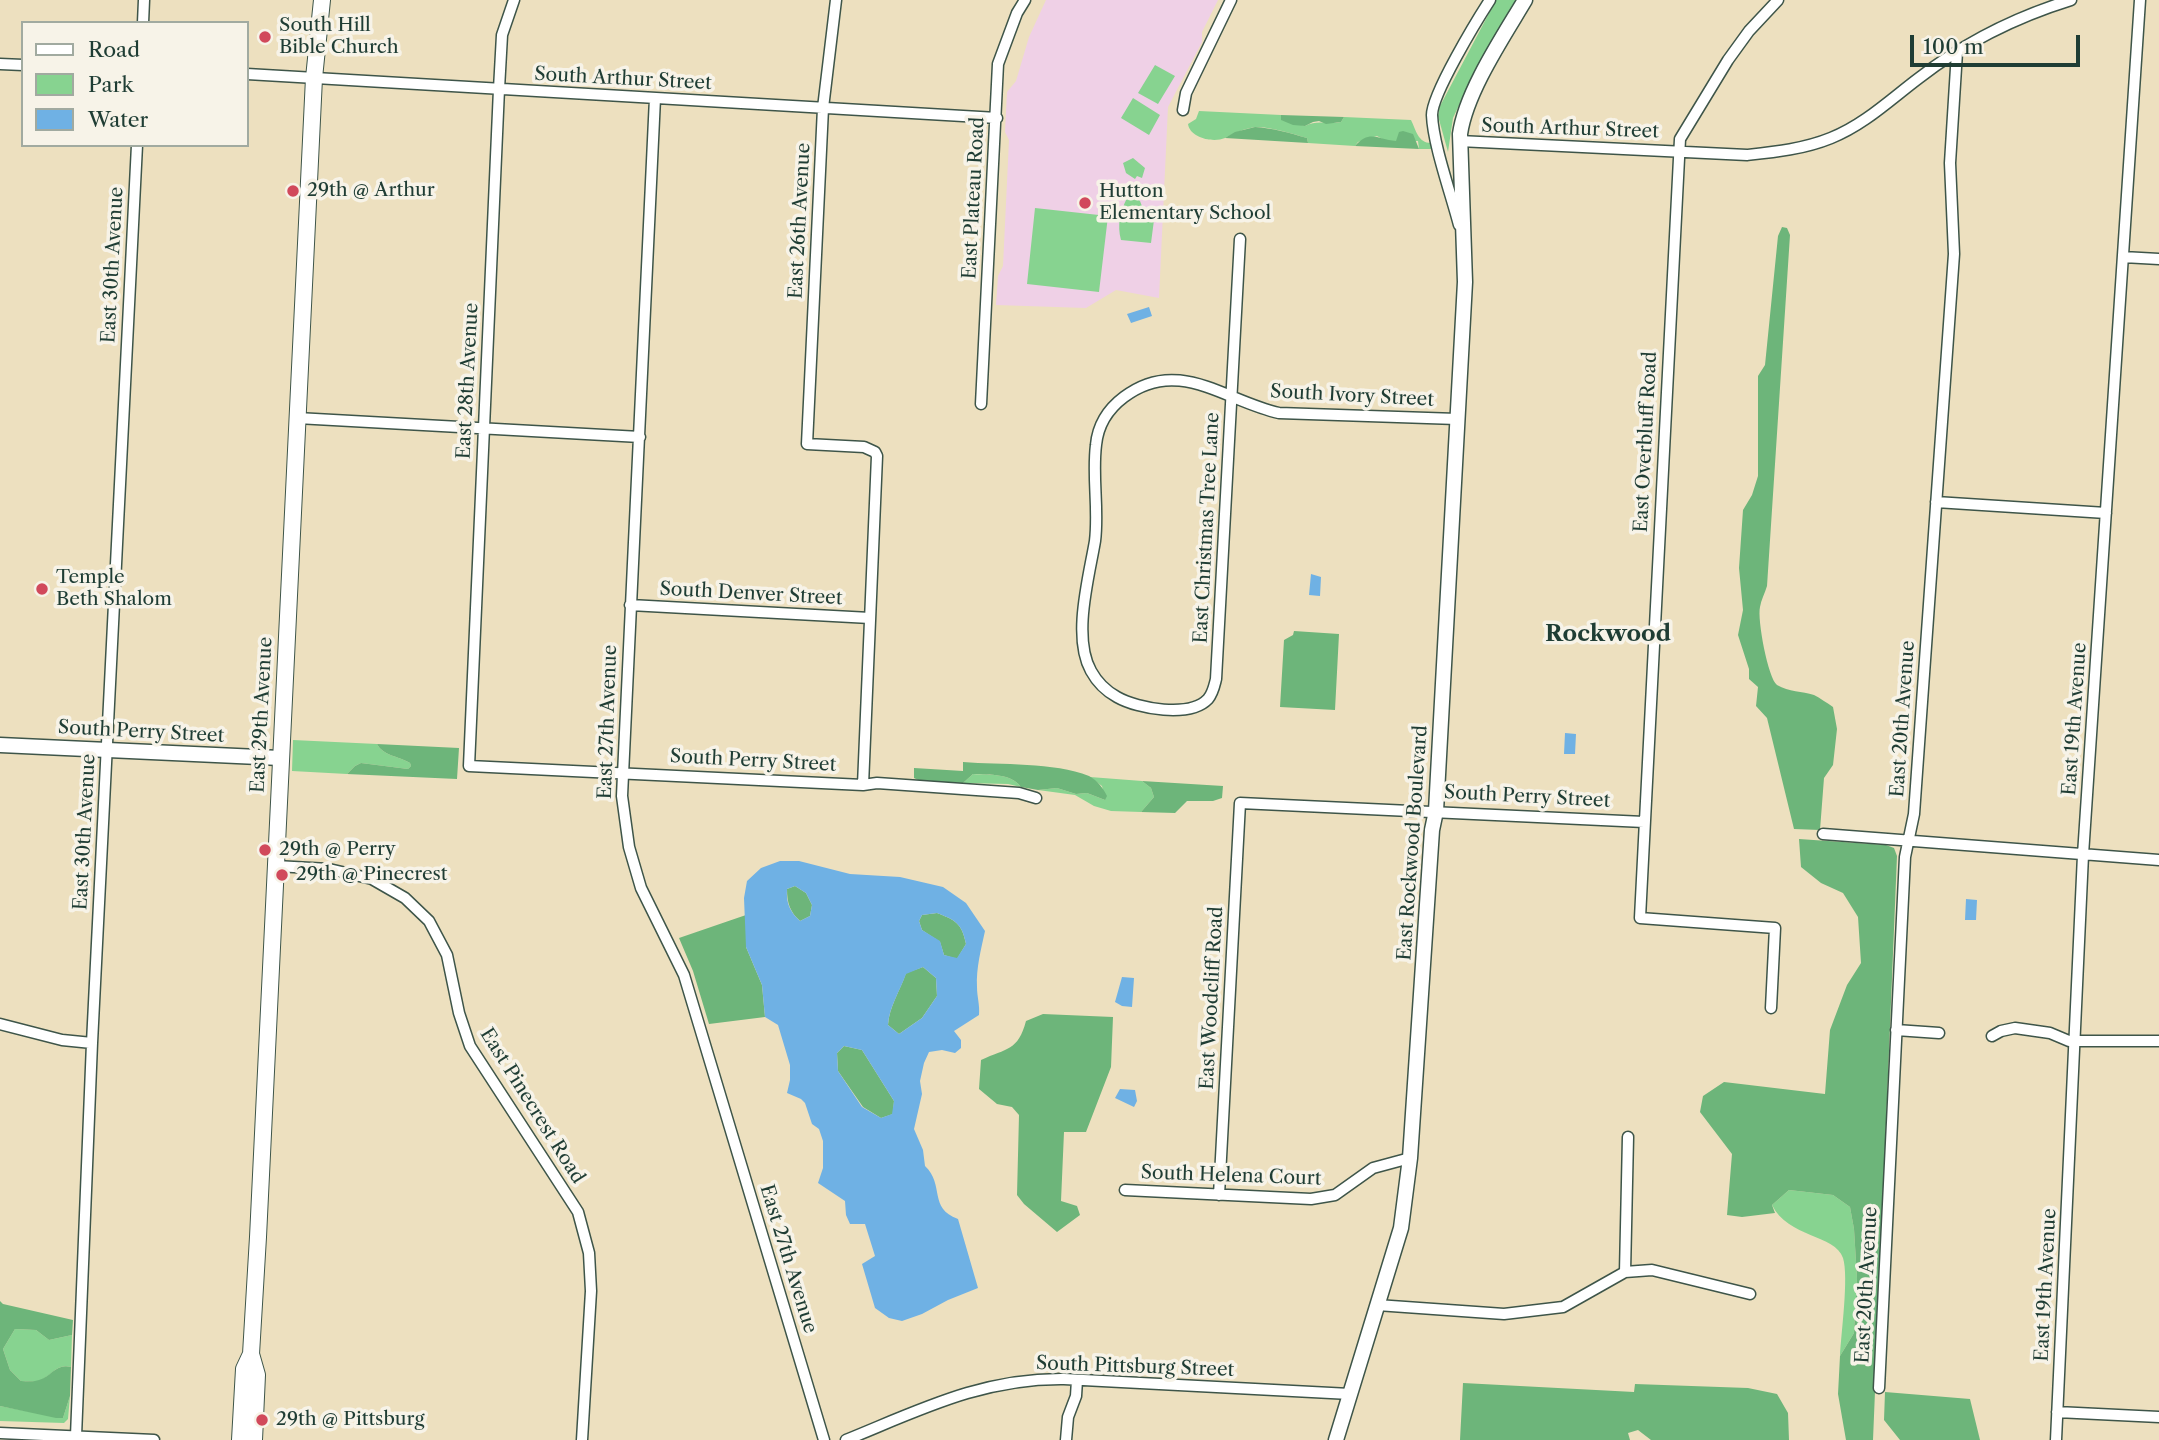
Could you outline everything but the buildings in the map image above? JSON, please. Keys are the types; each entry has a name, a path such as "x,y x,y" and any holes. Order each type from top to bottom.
{"main road":[{"name":"East 29th Avenue","path":"311,0 314,78"},
{"name":"East 29th Avenue","path":"254,1440 257,1375 251,1354 314,78 322,0"},
{"name":"East 29th Avenue","path":"240,1440 244,1369 251,1354"}],"street":[{"path":"143,21 144,0"},
{"name":"East 28th Avenue","path":"469,766 502,35 514,0"},
{"name":"East 26th Avenue","path":"836,0 823,108 807,444 864,447 875,452 878,461 870,618"},
{"name":"East Plateau Road","path":"981,404 998,64 1017,13 1025,0"},
{"path":"1183,110 1186,93 1231,0"},
{"name":"East Rockwood Boulevard","path":"1462,238 1432,114 1435,102 1459,53 1490,0"},
{"name":"East Rockwood Boulevard","path":"1335,1440 1401,1228 1410,1158 1432,830 1436,811 1465,282 1459,141 1465,110 1525,0"},
{"name":"East Overbluff Road","path":"1771,1008 1775,928 1640,918 1681,135 1728,60 1749,31 1778,0"},
{"name":"South Arthur Street","path":"1459,141 1747,155 1784,151 1830,139 1892,101 1919,77 1957,52 2016,19 2071,0"},
{"name":"East 19th Avenue","path":"2056,1440 2083,855 2140,0"},
{"name":"East 20th Avenue","path":"1879,1388 1905,857 1914,814 1954,254 1950,163 1957,52"},
{"path":"0,64 21,65"},
{"name":"South Arthur Street","path":"248,74 997,118"},
{"name":"East 27th Avenue","path":"654,98 630,606 623,774 624,818 641,888 684,975 824,1440"},
{"name":"East 30th Avenue","path":"76,1436 92,1043 137,147"},
{"name":"East Christmas Tree Lane","path":"1099,683 1116,697 1143,707 1160,709 1198,706 1207,700 1214,690 1240,239"},
{"path":"2123,257 2159,259"},
{"name":"South Ivory Street","path":"1099,683 1087,660 1082,631 1097,516 1094,462 1099,426 1112,407 1127,395 1142,385 1181,380 1198,383 1255,407 1279,413 1457,419"},
{"path":"298,418 640,438"},
{"path":"1936,502 2106,513"},
{"name":"South Denver Street","path":"630,606 870,618"},
{"path":"863,785 870,618"},
{"name":"South Perry Street","path":"0,745 280,758"},
{"name":"South Perry Street","path":"469,766 863,785 877,783 1019,793 1036,798"},
{"name":"South Perry Street","path":"1240,803 1644,822"},
{"name":"East Woodcliff Road","path":"1219,1195 1240,803"},
{"path":"1823,834 2159,860"},
{"name":"East Pinecrest Road","path":"276,866 329,869 372,879 405,898 429,921 447,955 459,1013 470,1046 578,1212 589,1253 591,1291 582,1440"},
{"path":"0,1024 62,1040 92,1043"},
{"path":"1992,1036 2015,1028 2050,1033 2074,1041 2159,1041"},
{"path":"1896,1030 1939,1032"},
{"path":"1625,1272 1628,1137"},
{"name":"South Helena Court","path":"1125,1190 1311,1199 1335,1195 1373,1168 1410,1158"},
{"path":"1377,1305 1503,1314 1563,1307 1625,1272 1652,1270 1750,1294"},
{"name":"South Pittsburg Street","path":"846,1440 963,1393 1029,1380 1350,1394"},
{"path":"1066,1440 1068,1417 1076,1396 1077,1380"},
{"path":"2057,1412 2159,1417"},
{"path":"0,1433 50,1438 76,1436 154,1440"}],"shaded area":[{"name":"Hutton Elementary School","path":"1046,0 1218,0 1202,32 1202,42 1168,107 1159,298 1116,290 1086,308 996,305 998,276 1003,266 1009,140 1005,132 1007,92 1016,81 1029,37"}],"green space":[{"path":"1496,0 1516,0 1480,61 1453,118 1448,152 1438,116 1440,106"},
{"path":"1155,65 1175,76 1158,104 1138,93"},
{"path":"1133,98 1160,115 1149,135 1121,118"},
{"path":"1199,111 1281,115 1282,120 1305,126 1341,122 1344,117 1411,120 1420,138 1431,143 1433,149 1419,149 1418,141 1386,141 1377,136 1358,142 1355,146 1308,143 1307,138 1257,127 1225,138 1209,139 1197,136 1188,124 1196,119"},
{"path":"1281,115 1344,117 1341,122 1326,124 1319,121 1305,126 1281,120"},
{"path":"1255,127 1307,138 1308,143 1225,138 1235,132"},
{"path":"1399,132 1413,134 1419,149 1355,146 1370,137 1396,141"},
{"path":"1133,158 1145,168 1142,178 1137,176 1135,179 1126,173 1123,163"},
{"path":"1134,197 1140,201 1143,209 1148,207 1154,220 1151,243 1121,240 1121,213 1127,198"},
{"path":"1035,208 1108,216 1099,292 1027,284"},
{"path":"1782,227 1787,228 1790,235 1767,586 1760,614 1767,660 1777,685 1814,695 1833,707 1837,729 1833,765 1824,778 1820,830 1794,829 1767,718 1756,706 1758,687 1749,679 1749,669 1738,635 1743,610 1739,568 1743,510 1752,495 1758,476 1758,376 1765,365 1778,236"},
{"path":"1294,631 1339,634 1335,710 1280,707 1284,640 1293,635"},
{"path":"293,740 377,744 383,751 410,763 411,766 408,769 361,763 347,774 292,771"},
{"path":"377,744 459,748 457,779 347,774 361,763 408,769 411,766 410,763 383,751"},
{"path":"963,762 1060,768 1089,776 1102,787 1107,796 1105,800 1087,793 1076,794 1057,788 1038,790 1021,787 1012,779 993,775 973,774 963,783 922,782 914,778 914,768 963,771"},
{"path":"973,774 1006,777 1021,787 963,783"},
{"path":"1090,777 1142,781 1151,788 1154,797 1141,812 1111,811 1094,806 1075,795 1038,790 1057,788 1076,794 1087,793 1105,800 1102,786"},
{"path":"1142,781 1223,786 1222,798 1213,801 1187,801 1175,813 1141,812 1154,797 1151,788"},
{"path":"1799,839 1886,845 1894,848 1897,856 1873,1440 1846,1440 1838,1394 1840,1356 1854,1333 1857,1278 1850,1207 1833,1195 1789,1190 1772,1205 1775,1213 1742,1217 1727,1215 1732,1154 1700,1112 1703,1096 1724,1082 1825,1094 1830,1030 1847,985 1861,963 1858,917 1843,893 1821,883 1801,867"},
{"path":"795,886 806,893 812,905 810,916 800,921 791,911 788,899 787,889"},
{"path":"937,913 953,920 962,931 966,944 957,959 944,955 940,942 922,930 919,921 922,915"},
{"path":"746,915 746,947 762,985 765,1017 709,1024 693,971 679,938"},
{"path":"923,967 936,978 937,996 922,1018 899,1034 888,1025 893,1005 906,973"},
{"path":"1043,1014 1113,1017 1111,1067 1086,1132 1064,1132 1061,1201 1077,1206 1080,1215 1057,1232 1017,1195 1019,1115 1012,1107 997,1104 979,1089 981,1060 1010,1047 1019,1038 1026,1021"},
{"path":"844,1046 862,1050 894,1101 893,1114 881,1118 863,1107 838,1071 837,1053"},
{"path":"1789,1190 1833,1195 1850,1207 1857,1278 1854,1333 1840,1356 1845,1292 1843,1258 1831,1244 1799,1230 1779,1216 1772,1205"},
{"path":"0,1301 3,1304 73,1320 72,1335 49,1340 36,1330 15,1329 3,1349 10,1370 21,1381 37,1381 58,1368 71,1367 70,1396 63,1418 0,1406"},
{"path":"15,1329 36,1330 49,1340 72,1335 71,1367 58,1368 39,1381 21,1381 10,1370 3,1349"},
{"path":"1463,1383 1634,1392 1635,1384 1748,1388 1777,1394 1788,1413 1789,1440 1651,1440 1638,1430 1628,1433 1630,1440 1460,1440"},
{"path":"1885,1392 1970,1399 1980,1440 1900,1440 1884,1420"},
{"path":"70,1396 68,1419 64,1423 0,1421 0,1406 63,1418"}],"water":[{"path":"1149,307 1152,316 1131,323 1127,314"},
{"path":"1311,574 1321,577 1320,596 1309,595"},
{"path":"1565,733 1576,734 1575,754 1564,754"},
{"path":"780,861 799,861 850,874 900,877 943,887 966,903 985,931 977,973 979,1015 954,1031 961,1040 961,1048 955,1053 942,1050 929,1052 920,1081 922,1094 914,1129 923,1150 925,1166 931,1173 943,1209 958,1219 978,1288 902,1321 889,1318 875,1308 862,1264 875,1256 865,1224 850,1224 845,1201 818,1183 823,1168 823,1141 819,1129 812,1124 805,1103 787,1093 790,1065 778,1025 765,1017 762,985 746,947 744,898 747,881 761,868","holes":["795,886 806,893 812,905 810,916 800,921 791,911 787,889","937,913 953,920 960,927 966,944 957,958 944,955 940,941 922,930 919,921 922,915","923,967 936,978 937,996 922,1018 899,1034 888,1025 906,974","844,1046 862,1050 894,1101 892,1114 881,1118 862,1107 838,1071 837,1053"]},
{"path":"1966,899 1977,900 1976,920 1965,920"},
{"path":"1122,977 1134,978 1132,1007 1115,1002"},
{"path":"1120,1089 1135,1090 1137,1101 1134,1107 1115,1098"}],"place":[{"name":"South Hill Bible Church","path":"265,37"},
{"name":"29th @ Arthur","path":"293,191"},
{"name":"Hutton Elementary School","path":"1085,203"},
{"name":"Temple Beth Shalom","path":"42,589"},
{"name":"29th @ Perry","path":"265,850"},
{"name":"29th @ Pinecrest","path":"282,875"},
{"name":"29th @ Pittsburg","path":"262,1420"}],"district":[{"name":"Rockwood","path":"1608,634"}]}
